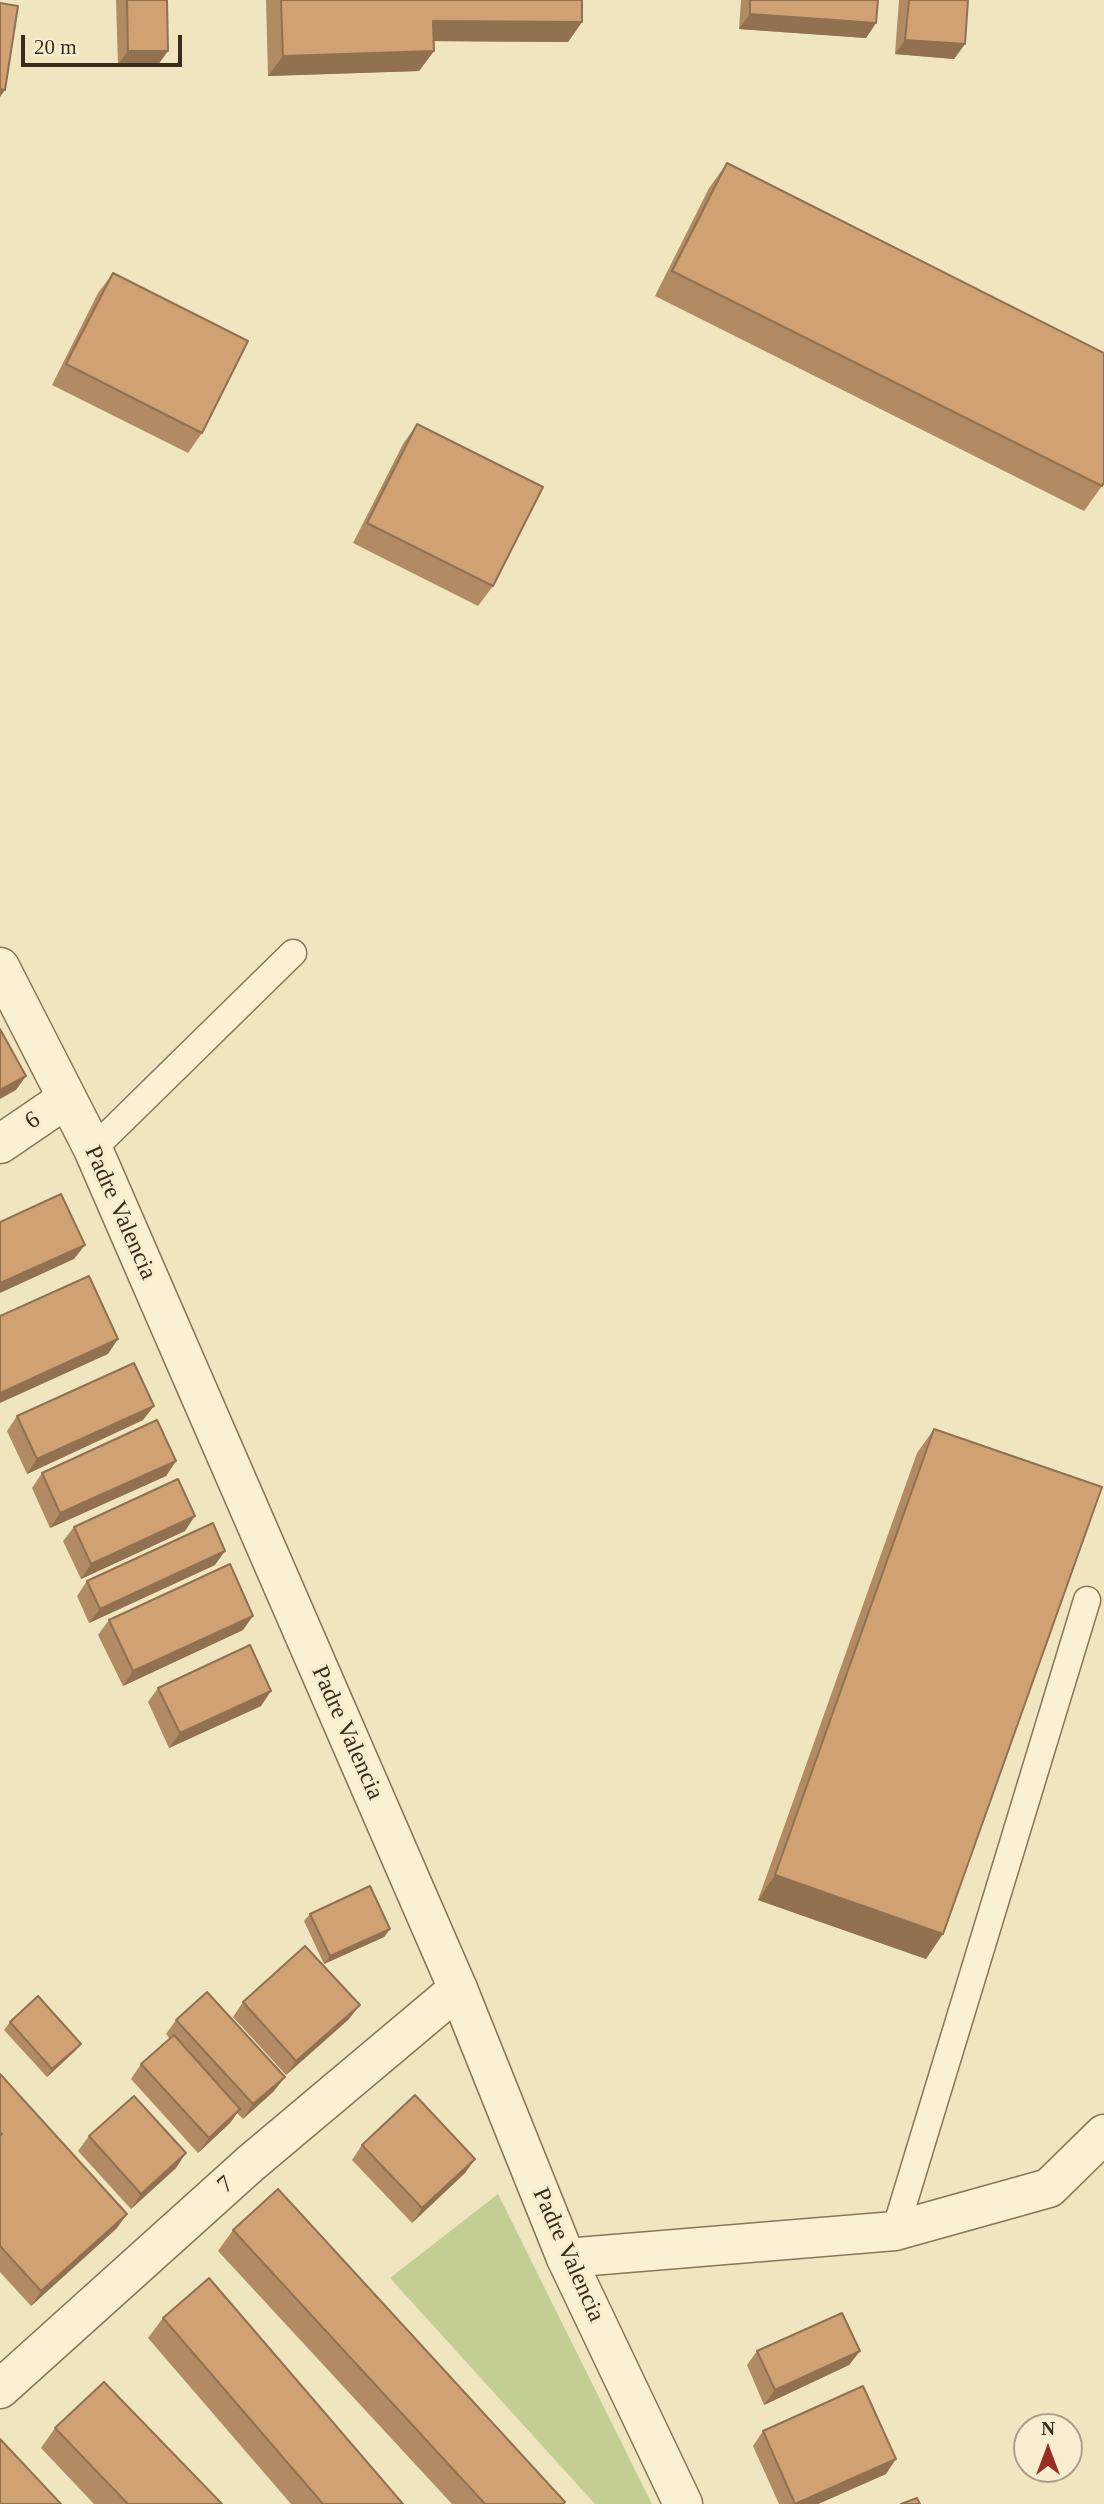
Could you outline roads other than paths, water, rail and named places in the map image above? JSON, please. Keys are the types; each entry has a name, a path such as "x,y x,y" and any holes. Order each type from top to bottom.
{"street":[{"name":"Padre Valencia","path":"0,967 93,1149 458,1989 566,2258 683,2504"},
{"name":"6","path":"0,1144 66,1099"},
{"name":"7","path":"0,2389 251,2162 458,1989"},
{"path":"566,2258 895,2231 1049,2188 1104,2134"}],"lane":[{"path":"93,1149 293,953"},
{"path":"895,2231 1087,1600"}]}
